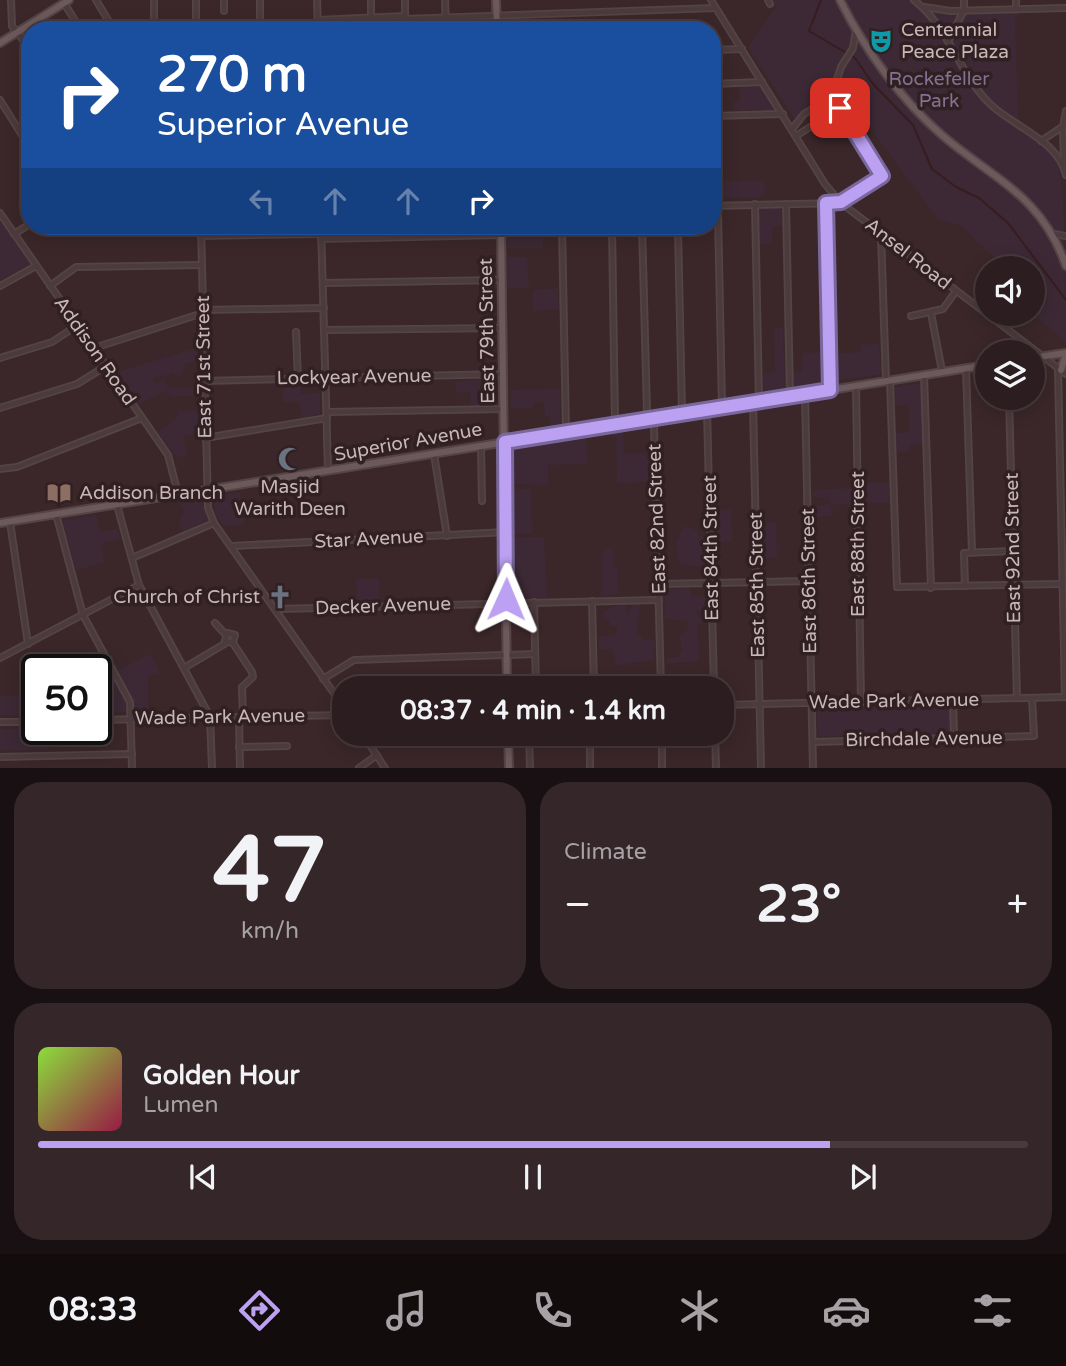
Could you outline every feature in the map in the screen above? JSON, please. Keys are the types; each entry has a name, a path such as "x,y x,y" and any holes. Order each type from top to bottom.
{"main road":[{"path":"496,0 497,21"},
{"path":"840,0 866,47 933,127 1025,199 1054,234 1066,266"},
{"path":"36,21 67,2"},
{"path":"0,43 21,31"},
{"name":"East 79th Street","path":"501,235 508,676"},
{"path":"1045,356 1066,353 1061,371"},
{"name":"Superior Avenue","path":"0,523 975,367"},
{"path":"508,746 509,768"}],"street":[{"path":"11,0 12,26 21,38"},
{"path":"96,0 109,21"},
{"path":"153,0 154,21"},
{"path":"196,0 196,21"},
{"path":"224,0 224,11"},
{"path":"260,0 260,21"},
{"path":"317,0 318,20 371,17 446,19 716,8"},
{"path":"371,0 371,21"},
{"path":"405,0 405,18"},
{"path":"445,0 446,19"},
{"name":"Ansel Road","path":"711,0 825,184 841,202 1022,340"},
{"path":"915,0 923,6 949,40 978,92 1006,118 1041,141 1064,167"},
{"path":"949,40 964,10 964,0"},
{"path":"1016,0 1016,9"},
{"path":"67,2 76,21"},
{"path":"923,6 964,10 1066,8"},
{"path":"792,129 804,114 831,98 845,58 852,49 856,29"},
{"path":"852,49 866,47"},
{"path":"721,50 742,49"},
{"path":"721,83 763,82"},
{"path":"0,100 21,134"},
{"path":"721,206 841,202 882,176 840,108 796,136"},
{"path":"1066,111 1063,127 1066,176"},
{"path":"721,116 783,114"},
{"path":"1041,141 1063,127"},
{"path":"826,203 830,390"},
{"name":"East 85th Street","path":"755,204 761,768"},
{"path":"786,204 790,396"},
{"name":"Addison Road","path":"0,213 168,455 178,494"},
{"path":"14,234 21,230"},
{"path":"881,234 897,587 1063,584"},
{"path":"1054,234 1066,236"},
{"path":"201,236 376,238 501,235"},
{"path":"562,235 566,432"},
{"path":"612,235 615,425"},
{"name":"East 82nd Street","path":"642,235 647,412 654,426 661,676"},
{"path":"678,235 682,413"},
{"path":"716,235 722,407"},
{"name":"East 71st Street","path":"201,236 207,490 208,508 214,523"},
{"path":"321,237 328,471"},
{"path":"50,286 76,267 202,265"},
{"path":"0,286 37,266"},
{"path":"323,283 502,280"},
{"path":"911,316 943,309 956,291"},
{"path":"94,348 203,311 324,307"},
{"path":"931,313 942,371"},
{"path":"0,358 52,342 78,325"},
{"path":"325,330 503,328"},
{"path":"296,332 298,379"},
{"name":"Ansel Road","path":"1045,357 1061,371"},
{"path":"0,408 77,384 106,366"},
{"path":"966,368 972,552"},
{"path":"1061,371 1066,697"},
{"name":"Lockyear Avenue","path":"204,381 504,374"},
{"path":"924,374 931,588"},
{"name":"East 88th Street","path":"856,386 861,703"},
{"name":"East 86th Street","path":"804,394 813,768"},
{"path":"205,438 327,415 504,409"},
{"name":"East 84th Street","path":"707,409 714,676"},
{"name":"East 92nd Street","path":"1009,410 1017,698"},
{"path":"0,469 18,467 142,418"},
{"path":"481,445 482,500"},
{"path":"433,453 447,536"},
{"path":"117,505 139,585 210,717 212,768"},
{"path":"56,514 83,615 130,702 132,768"},
{"path":"10,522 28,644"},
{"path":"132,558 214,523 332,691"},
{"name":"Star Avenue","path":"232,546 507,532"},
{"path":"965,587 964,553 1013,551"},
{"path":"659,584 809,581"},
{"path":"0,659 139,585"},
{"name":"Decker Avenue","path":"275,609 659,600"},
{"path":"592,601 594,676"},
{"path":"534,602 536,676"},
{"path":"215,623 226,634 226,643"},
{"path":"226,634 234,634 236,640 233,643"},
{"path":"184,668 226,643 233,643"},
{"path":"233,643 253,672 253,677 242,687 240,768"},
{"path":"323,679 354,660 535,654"},
{"name":"Wade Park Avenue","path":"734,705 1066,697"},
{"name":"Birchdale Avenue","path":"813,741 1034,736 1032,698"},
{"path":"953,700 954,738"},
{"name":"Wade Park Avenue","path":"112,720 332,715"},
{"path":"0,722 21,722"},
{"path":"239,747 287,746"},
{"path":"371,746 385,768"},
{"path":"529,746 530,768"},
{"path":"590,746 590,768"},
{"path":"662,746 662,768"},
{"path":"715,746 716,768"},
{"path":"0,757 132,754"},
{"path":"359,768 377,755"}],"green space":[{"name":"Rockefeller Park","path":"772,0 915,0 935,12 1020,13 1015,20 1018,116 1025,128 1054,158 1061,180 1066,342 1045,325 1045,256 993,256 961,226 938,219 856,109 843,103 794,118 748,47 776,7"},
{"path":"760,86 774,110 734,110 734,102 740,101 739,87"},
{"path":"722,181 764,181 765,192 759,197 721,197"},
{"path":"759,208 781,208 782,226 772,226 772,244 760,244"},
{"path":"3,221 31,263 0,280 0,223"},
{"path":"507,235 543,235 543,248 507,248"},
{"path":"507,257 527,257 529,288 508,288"},
{"path":"558,288 558,309 533,311 533,290"},
{"path":"774,328 783,328 785,389 764,392 763,373 775,372"},
{"path":"879,344 881,374 835,381 834,354 860,352 861,345"},
{"path":"197,348 197,361 185,364 182,375 175,376 173,373 152,379 154,384 165,380 168,388 198,389 199,396 172,396 167,391 139,404 117,372"},
{"path":"824,352 825,384 794,388 794,372 802,372 802,353"},
{"path":"483,380 484,392 498,392 498,404 471,405 470,392 456,393 456,381"},
{"path":"921,383 923,444 910,445 910,451 896,452 895,433 909,432 909,405 895,405 894,387"},
{"path":"283,385 300,385 301,394 320,393 320,414 302,418 299,402 283,402"},
{"path":"560,389 561,426 550,428 550,416 545,416 544,402 533,403 533,408 511,408 511,390"},
{"path":"199,410 199,434 183,436 187,454 177,458 158,432 179,416 178,412"},
{"path":"623,431 624,454 649,454 649,482 617,483 616,437 611,437 611,433"},
{"path":"586,437 587,464 548,465 548,485 513,484 513,449"},
{"path":"861,482 889,483 890,503 862,503"},
{"path":"853,488 853,504 831,505 832,516 814,517 813,506 831,504 829,497 813,497 813,490"},
{"path":"513,489 531,489 532,534 514,534"},
{"path":"240,492 244,525 223,525 215,513 214,497"},
{"path":"201,498 208,520 183,532 179,522 184,512 180,501"},
{"path":"731,509 732,542 715,542 714,510"},
{"path":"96,515 100,532 117,529 121,538 101,544 105,562 76,570 62,521"},
{"path":"776,522 777,558 760,558 759,523"},
{"path":"684,526 697,530 697,534 706,539 702,551 706,565 697,567 679,563 676,543"},
{"path":"544,537 547,598 515,598 514,538"},
{"path":"613,548 618,594 599,597 602,592 602,552"},
{"path":"356,579 379,579 379,600 357,601"},
{"path":"690,588 692,597 707,596 708,610 695,611 699,617 704,618 704,623 697,624 699,661 667,664 667,658 678,657 682,650 680,635 687,631 688,621 665,619 664,589"},
{"path":"626,605 627,617 632,605 640,605 636,635 642,635 644,640 654,640 654,660 614,666 616,659 611,649 599,649 599,636 616,635 617,626 610,626 610,622 602,616 604,611 614,606"},
{"path":"151,654 160,674 148,675 148,712 134,711 133,700 117,670"},
{"path":"112,677 126,704 125,712 112,712"},
{"path":"21,695 21,715 0,715 0,696"},
{"path":"950,705 950,735 818,736 817,709"},
{"path":"21,728 21,745 49,745 49,750 0,750 0,729"}],"waterway":[{"path":"821,0 809,31 855,58 873,84 913,125 932,169 956,187 979,198 1008,223 1066,300"}],"place":[{"name":"Centennial Peace Plaza","path":"881,41"},
{"name":"Masjid Warith Deen","path":"290,459"},
{"name":"Addison Branch","path":"59,493"},
{"name":"Church of Christ","path":"280,597"}],"route":[{"path":"506,599 505,442 830,390 826,203 841,202 882,176 840,108"}]}
